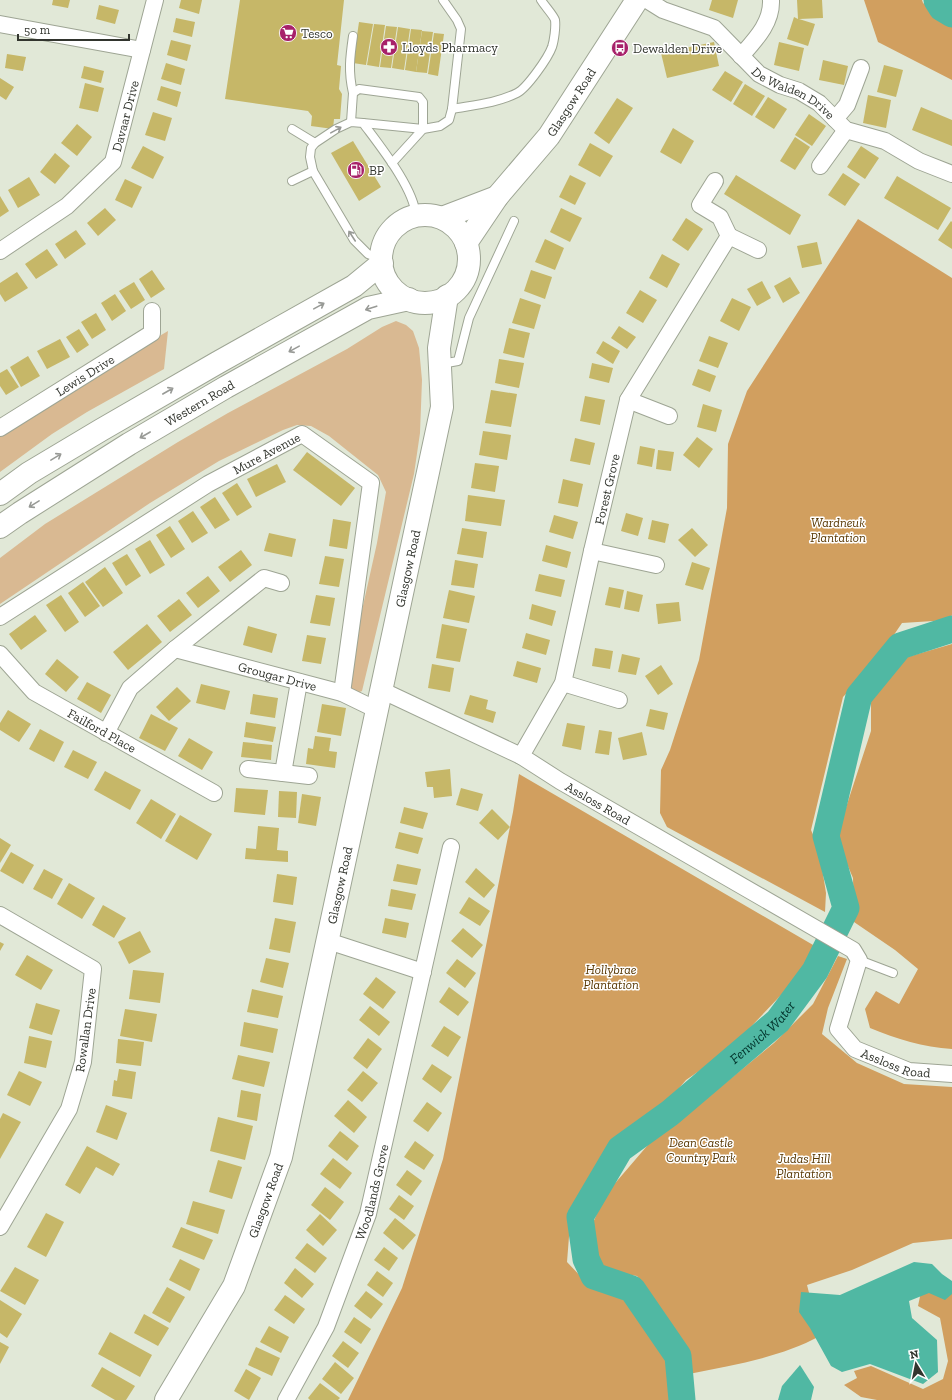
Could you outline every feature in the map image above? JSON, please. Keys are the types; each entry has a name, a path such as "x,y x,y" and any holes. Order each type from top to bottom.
{"main road":[{"name":"Glasgow Road","path":"466,244 497,197 549,136 637,0"},
{"name":"Glasgow Road","path":"442,218 497,197"},
{"path":"430,215 442,218 453,224 461,233 469,256 468,268 464,279 457,289 436,301 416,301 393,288 385,276 382,261 384,244 391,231 402,221 416,216 430,215"},
{"name":"Western Road","path":"0,494 29,473 101,430 354,286 382,261"},
{"name":"Glasgow Road","path":"166,1400 234,1286 281,1157 442,407 439,356 447,296"},
{"name":"Glasgow Road","path":"416,301 439,356"},
{"name":"Western Road","path":"0,527 129,444 226,387 368,308 416,301"}],"street":[{"name":"Davaar Drive","path":"0,252 67,206 113,162 155,0"},
{"name":"De Walden Drive","path":"646,0 663,10 714,28 759,74 780,85 798,91 819,103 840,124 885,142 919,161 952,174"},
{"name":"De Walden Drive","path":"741,56 765,26 771,0"},
{"path":"0,24 142,50"},
{"path":"840,124 861,68"},
{"name":"De Walden Drive","path":"820,166 840,124"},
{"path":"715,181 700,205 720,217 729,236 758,250"},
{"name":"Forest Grove","path":"521,756 563,683 592,551 628,400 729,236"},
{"name":"Lewis Drive","path":"0,428 152,333 152,311"},
{"path":"628,400 669,416"},
{"name":"Mure Avenue","path":"0,617 208,484 302,434 371,483 342,693"},
{"path":"592,551 656,565"},
{"path":"106,733 130,688 175,649 264,578 281,583"},
{"name":"Grougar Drive","path":"175,649 342,693 379,700"},
{"name":"Failford Place","path":"0,654 34,692 214,793"},
{"path":"283,773 299,682"},
{"path":"563,683 619,700"},
{"name":"Assloss Road","path":"379,700 521,756 567,785 811,926 856,955 838,1029 855,1049 909,1071 952,1074"},
{"path":"248,769 309,776"},
{"name":"Woodlands Grove","path":"286,1400 326,1327 368,1214 451,846"},
{"name":"Rowallan Drive","path":"0,915 93,969 83,1062 69,1109 0,1227"},
{"path":"328,941 422,972"}],"lane":[{"path":"382,261 368,254 354,240 313,171 310,157 311,148 315,143 336,129 351,122 423,129 440,126 449,120 452,109 461,29 457,20 443,0"},
{"path":"452,109 503,99 519,92 532,79 552,47 555,25 555,19 545,8 541,0"},
{"path":"351,122 352,93 349,66 353,36"},
{"path":"352,93 359,89 419,98 423,102 423,129 392,164"},
{"path":"363,123 382,148 413,198 416,216"},
{"path":"292,129 315,143"},
{"path":"292,181 313,171"},
{"path":"439,356 458,361 469,318 514,221"},
{"path":"856,955 893,973"}],"shaded area":[{"path":"396,321 406,325 413,331 419,348 422,380 420,433 414,474 362,691 357,693 350,690 352,655 377,543 386,492 378,475 329,436 311,426 297,425 283,430 219,461 150,503 0,604 0,558 45,524 228,413 347,349 382,327"},
{"path":"168,331 164,369 87,412 52,434 0,472 0,435"}],"green space":[{"path":"864,0 922,0 923,3 952,27 952,80 878,42"},
{"name":"Wardneuk Plantation","path":"858,219 952,278 952,615 949,620 902,623 874,664 843,697 811,830 819,849 826,893 825,912 667,827 660,813 661,770 670,750 699,660 727,508 728,444 747,391"},
{"path":"952,644 952,1049 910,1042 870,1028 865,1009 876,991 899,1004 918,969 895,950 854,922 853,878 836,838 871,731 871,695 904,658"},
{"name":"Hollybrae Plantation","path":"519,774 820,949 781,995 728,1051 686,1080 663,1107 634,1125 604,1160 584,1189 570,1224 567,1262 586,1282 628,1302 665,1349 671,1400 348,1400 402,1288 443,1159 513,812"},
{"name":"Judas Hill Plantation","path":"838,956 847,959 828,1008 822,1034 857,1063 904,1084 952,1087 952,1239 913,1243 852,1270 807,1285 820,1336 788,1350 756,1360 689,1374 687,1356 667,1318 637,1276 607,1271 596,1260 589,1232 605,1195 659,1132 697,1106 774,1043 813,1004"},
{"path":"922,1287 952,1291 952,1400 877,1400 861,1397 844,1385 857,1378 854,1371 871,1366 923,1389 943,1379 948,1361 940,1318 918,1306"}],"water":[{"path":"914,1262 932,1264 952,1281 952,1294 945,1300 929,1293 909,1301 912,1318 937,1340 938,1372 923,1384 870,1364 842,1372 831,1366 810,1328 799,1312 801,1292 840,1295"},
{"path":"800,1365 814,1387 811,1400 778,1400 782,1386"}],"building":[{"path":"53,0 70,0 68,8 52,5"},
{"path":"181,0 202,0 199,14 179,8"},
{"name":"Tesco","path":"240,0 344,0 337,65 341,66 339,89 342,94 340,119 334,119 333,129 311,126 312,116 308,111 225,99"},
{"path":"712,0 738,0 733,18 709,10"},
{"path":"797,0 822,0 823,18 799,19 815,24 808,46 787,39 794,17 798,19"},
{"path":"99,5 119,10 115,24 96,19"},
{"path":"176,18 195,22 192,37 173,32"},
{"path":"359,22 373,24 366,65 353,63"},
{"path":"374,24 385,25 379,67 367,65"},
{"name":"Lloyds Pharmacy","path":"386,26 397,27 391,68 380,67"},
{"path":"398,27 410,29 404,70 392,68"},
{"path":"411,29 422,30 416,72 405,70"},
{"path":"422,31 433,32 427,73 416,72"},
{"path":"434,33 444,34 438,76 428,74"},
{"path":"171,40 191,45 187,61 167,55"},
{"path":"714,42 719,66 667,78 661,53"},
{"path":"779,42 804,48 799,71 774,65"},
{"path":"7,54 26,57 23,71 5,68"},
{"path":"823,60 848,66 844,85 819,80"},
{"path":"166,63 185,69 181,85 161,79"},
{"path":"884,65 903,70 896,97 877,92"},
{"path":"84,66 104,71 101,83 81,78"},
{"path":"725,71 743,82 731,102 712,90"},
{"path":"0,78 14,87 6,100 0,96"},
{"path":"85,83 104,88 98,112 79,108"},
{"path":"745,84 765,96 752,116 733,104"},
{"path":"161,86 181,92 177,107 157,100"},
{"path":"868,95 891,100 886,128 863,123"},
{"path":"768,97 787,109 774,129 755,117"},
{"path":"617,98 633,108 609,144 594,133"},
{"path":"921,107 952,120 952,146 912,130"},
{"path":"153,112 172,118 165,141 145,135"},
{"path":"809,114 826,126 812,146 795,135"},
{"path":"77,124 92,137 77,156 61,143"},
{"path":"673,128 694,141 681,164 660,152"},
{"path":"795,137 810,147 795,170 780,161"},
{"name":"BP","path":"353,141 381,187 359,201 331,153"},
{"path":"590,143 613,156 600,177 578,165"},
{"path":"143,146 164,157 153,179 131,168"},
{"path":"861,146 879,158 865,179 847,167"},
{"path":"55,153 70,166 55,184 40,172"},
{"path":"843,173 860,184 845,206 828,195"},
{"path":"570,175 586,183 575,205 559,197"},
{"path":"736,175 801,215 790,235 724,194"},
{"path":"897,176 951,208 938,230 884,198"},
{"path":"29,177 40,195 18,208 8,190"},
{"path":"125,179 142,187 132,208 115,200"},
{"path":"0,196 9,211 0,217"},
{"path":"105,208 116,220 98,236 87,223"},
{"path":"561,208 582,218 570,242 550,232"},
{"path":"686,218 703,229 688,251 672,240"},
{"path":"951,221 952,222 952,249 938,240"},
{"path":"76,230 86,244 65,259 55,244"},
{"path":"545,239 564,248 555,270 535,262"},
{"path":"817,242 822,264 802,268 797,246"},
{"path":"47,249 58,265 36,279 25,264"},
{"path":"662,254 680,264 667,288 649,278"},
{"path":"152,270 165,289 151,298 139,279"},
{"path":"531,270 552,277 545,299 524,291"},
{"path":"17,272 28,288 5,302 0,294 0,283"},
{"path":"790,277 800,293 783,303 774,286"},
{"path":"762,281 771,298 757,306 747,289"},
{"path":"134,282 145,300 131,309 119,291"},
{"path":"640,290 657,300 643,323 626,313"},
{"path":"115,294 126,311 112,321 101,303"},
{"path":"520,298 541,305 534,329 512,323"},
{"path":"732,298 751,307 739,331 720,321"},
{"path":"96,313 106,330 92,339 81,322"},
{"path":"619,326 636,337 627,349 611,338"},
{"path":"509,328 530,333 524,358 503,353"},
{"path":"79,329 89,345 77,353 66,337"},
{"path":"709,336 728,343 718,368 699,361"},
{"path":"60,339 70,357 47,369 37,351"},
{"path":"603,341 620,351 613,364 596,353"},
{"path":"28,356 40,376 21,387 10,367"},
{"path":"499,359 524,363 519,388 495,383"},
{"path":"592,363 613,368 609,383 589,378"},
{"path":"7,369 19,387 6,395 0,386 0,373"},
{"path":"698,369 716,376 710,392 692,385"},
{"path":"491,390 517,394 511,427 485,423"},
{"path":"585,396 605,400 600,425 580,421"},
{"path":"703,404 722,410 716,432 697,427"},
{"path":"483,431 511,435 507,460 479,455"},
{"path":"697,437 713,449 699,468 683,455"},
{"path":"575,438 595,443 590,465 570,461"},
{"path":"640,446 655,449 652,467 637,464"},
{"path":"658,450 674,452 671,471 656,469"},
{"path":"307,452 355,488 341,506 293,470"},
{"path":"475,463 499,466 495,492 471,488"},
{"path":"277,464 286,482 256,497 247,479"},
{"path":"563,479 583,484 578,507 558,503"},
{"path":"237,483 252,507 237,516 222,493"},
{"path":"468,495 505,500 501,526 465,521"},
{"path":"215,497 230,520 215,529 200,507"},
{"path":"193,511 208,533 192,543 178,521"},
{"path":"626,513 643,518 638,536 621,531"},
{"path":"554,515 578,522 573,539 549,532"},
{"path":"333,519 351,522 347,549 329,546"},
{"path":"652,520 669,524 665,543 648,539"},
{"path":"170,526 185,549 171,558 156,535"},
{"path":"462,528 487,532 483,558 457,554"},
{"path":"692,528 708,545 695,557 678,540"},
{"path":"269,533 296,539 292,557 264,551"},
{"path":"150,540 165,565 150,574 135,549"},
{"path":"546,545 571,552 567,568 542,561"},
{"path":"241,550 252,565 230,582 218,567"},
{"path":"127,554 141,576 126,586 112,563"},
{"path":"325,556 344,559 339,587 319,584"},
{"path":"455,560 478,564 474,588 451,585"},
{"path":"692,562 710,568 703,590 685,585"},
{"path":"105,567 123,593 103,607 85,582"},
{"path":"539,574 565,580 561,597 535,591"},
{"path":"208,576 220,591 198,608 186,593"},
{"path":"83,582 100,606 85,617 68,593"},
{"path":"609,587 624,590 620,608 605,605"},
{"path":"449,590 475,596 469,623 443,618"},
{"path":"627,591 643,595 639,612 624,609"},
{"path":"61,595 79,622 65,632 46,605"},
{"path":"316,595 335,598 330,626 310,623"},
{"path":"179,599 192,615 170,632 157,616"},
{"path":"679,602 681,621 658,624 656,604"},
{"path":"532,604 556,611 552,626 529,619"},
{"path":"35,615 47,631 21,650 9,634"},
{"path":"147,624 162,642 128,670 113,652"},
{"path":"442,624 467,629 460,662 436,658"},
{"path":"248,626 277,634 272,653 243,645"},
{"path":"526,633 550,640 546,655 522,648"},
{"path":"307,635 326,638 321,664 302,661"},
{"path":"595,648 613,651 610,669 592,666"},
{"path":"622,654 640,658 636,675 618,672"},
{"path":"57,659 79,677 66,692 45,674"},
{"path":"517,661 541,668 537,683 513,676"},
{"path":"432,664 454,668 450,692 428,688"},
{"path":"661,665 673,684 658,695 645,676"},
{"path":"87,682 111,695 101,713 77,699"},
{"path":"201,684 230,691 225,710 196,703"},
{"path":"177,687 191,701 169,721 156,707"},
{"path":"253,694 278,698 275,718 250,714"},
{"path":"470,695 488,700 486,709 496,712 493,723 464,714"},
{"path":"322,704 346,708 341,736 317,732"},
{"path":"650,709 668,713 664,730 646,726"},
{"path":"8,710 31,724 19,742 0,730 0,723"},
{"path":"151,714 178,728 165,751 139,738"},
{"path":"246,722 276,727 273,742 244,737"},
{"path":"567,723 585,726 581,750 562,746"},
{"path":"40,729 64,742 54,762 29,749"},
{"path":"599,730 612,732 609,755 595,753"},
{"path":"642,732 647,755 623,760 618,738"},
{"path":"315,736 331,738 329,751 337,752 335,768 306,764 308,748 313,749"},
{"path":"189,738 213,752 202,770 178,756"},
{"path":"243,742 272,745 271,760 241,757"},
{"path":"73,750 97,762 88,779 64,767"},
{"path":"450,769 452,796 434,798 433,787 427,787 425,772"},
{"path":"105,771 141,790 130,810 94,790"},
{"path":"236,788 268,790 265,815 234,812"},
{"path":"461,788 483,794 478,811 456,805"},
{"path":"279,791 297,792 296,818 278,817"},
{"path":"302,794 321,797 316,826 298,823"},
{"path":"151,799 176,814 161,839 136,823"},
{"path":"404,807 428,813 423,829 400,823"},
{"path":"492,809 510,827 498,840 479,823"},
{"path":"180,815 212,834 197,860 165,841"},
{"path":"258,826 279,828 277,850 288,851 288,862 245,859 246,848 256,849"},
{"path":"399,832 423,838 418,854 395,848"},
{"path":"0,838 11,845 0,863"},
{"path":"11,852 34,865 23,884 0,871"},
{"path":"397,864 421,869 417,885 393,881"},
{"path":"476,868 495,885 484,898 465,882"},
{"path":"44,869 63,879 52,899 33,889"},
{"path":"277,874 297,877 293,905 273,902"},
{"path":"69,883 95,898 82,919 57,904"},
{"path":"391,889 416,894 412,910 388,906"},
{"path":"469,897 490,911 480,926 459,913"},
{"path":"103,905 126,918 114,938 92,925"},
{"path":"275,918 296,922 290,953 269,949"},
{"path":"385,918 409,923 406,938 382,933"},
{"path":"463,928 483,945 472,958 451,941"},
{"path":"140,931 151,952 129,964 118,942"},
{"path":"0,942 4,944 0,951"},
{"path":"27,955 53,970 41,990 15,975"},
{"path":"266,958 289,963 283,988 260,982"},
{"path":"457,959 476,973 465,988 446,973"},
{"path":"133,970 164,973 160,1003 129,999"},
{"path":"376,977 396,992 383,1009 363,994"},
{"path":"449,987 469,1002 458,1016 439,1002"},
{"path":"252,989 283,996 278,1018 247,1012"},
{"path":"36,1003 60,1010 52,1035 29,1028"},
{"path":"370,1006 390,1022 379,1036 359,1020"},
{"path":"125,1009 157,1014 152,1042 120,1036"},
{"path":"244,1022 278,1029 273,1053 240,1046"},
{"path":"444,1026 461,1037 448,1057 431,1046"},
{"path":"29,1036 52,1041 46,1068 24,1063"},
{"path":"368,1038 382,1049 367,1069 353,1058"},
{"path":"118,1039 144,1042 141,1066 116,1063"},
{"path":"238,1055 270,1062 264,1087 232,1079"},
{"path":"432,1064 452,1077 441,1093 422,1079"},
{"path":"119,1069 136,1072 132,1099 112,1096 114,1080 117,1081"},
{"path":"19,1071 42,1082 30,1106 7,1095"},
{"path":"363,1071 378,1083 362,1102 347,1090"},
{"path":"241,1090 261,1094 257,1121 237,1117"},
{"path":"348,1100 367,1117 354,1133 334,1116"},
{"path":"427,1102 442,1113 428,1132 413,1121"},
{"path":"106,1105 127,1113 117,1140 96,1132"},
{"path":"3,1113 21,1122 0,1159 0,1119"},
{"path":"218,1117 253,1126 245,1160 210,1151"},
{"path":"340,1131 359,1146 347,1161 328,1146"},
{"path":"415,1141 434,1155 424,1170 404,1157"},
{"path":"87,1146 120,1164 113,1176 96,1167 80,1194 65,1185"},
{"path":"333,1158 352,1173 340,1189 320,1174"},
{"path":"218,1160 242,1167 232,1199 209,1192"},
{"path":"407,1170 422,1181 411,1196 396,1185"},
{"path":"325,1187 344,1202 330,1220 311,1205"},
{"path":"399,1195 414,1206 404,1220 389,1209"},
{"path":"193,1201 225,1210 218,1234 186,1224"},
{"path":"46,1213 64,1222 46,1257 27,1247"},
{"path":"320,1214 337,1230 323,1246 306,1230"},
{"path":"395,1218 416,1235 403,1250 383,1233"},
{"path":"181,1227 213,1240 204,1260 172,1247"},
{"path":"307,1243 327,1258 315,1273 295,1258"},
{"path":"384,1247 398,1258 389,1271 374,1260"},
{"path":"180,1259 200,1269 190,1291 169,1280"},
{"path":"15,1267 39,1280 25,1305 0,1291"},
{"path":"295,1268 314,1284 302,1298 284,1283"},
{"path":"377,1271 393,1283 383,1297 367,1285"},
{"path":"167,1287 185,1297 170,1323 152,1313"},
{"path":"366,1291 383,1304 371,1319 354,1306"},
{"path":"285,1295 305,1309 294,1324 274,1310"},
{"path":"0,1300 22,1314 7,1338 0,1333"},
{"path":"144,1314 169,1328 158,1346 134,1333"},
{"path":"354,1317 371,1329 361,1344 344,1332"},
{"path":"269,1326 289,1337 281,1353 260,1342"},
{"path":"110,1332 152,1355 140,1377 98,1354"},
{"path":"343,1341 359,1353 348,1368 332,1356"},
{"path":"0,1342 9,1347 0,1364"},
{"path":"256,1347 280,1358 272,1376 248,1365"},
{"path":"335,1362 354,1378 341,1394 322,1379"},
{"path":"102,1367 135,1386 126,1400 115,1400 91,1386"},
{"path":"246,1369 261,1378 249,1400 234,1391"},
{"path":"320,1383 340,1398 338,1400 310,1400 308,1398"}],"waterway":[{"name":"Fenwick Water","path":"937,0 942,8 952,14"},
{"name":"Fenwick Water","path":"682,1400 678,1356 632,1289 594,1276 586,1259 580,1217 620,1149 670,1113 778,1021 815,971 846,908 826,836 859,696 900,646 952,629"}],"place":[{"name":"Tesco","path":"288,33"},
{"name":"Lloyds Pharmacy","path":"389,47"},
{"name":"Dewalden Drive","path":"620,48"},
{"name":"BP","path":"356,170"}],"park label":[{"name":"Dean Castle Country Park","path":"701,1150"}]}
